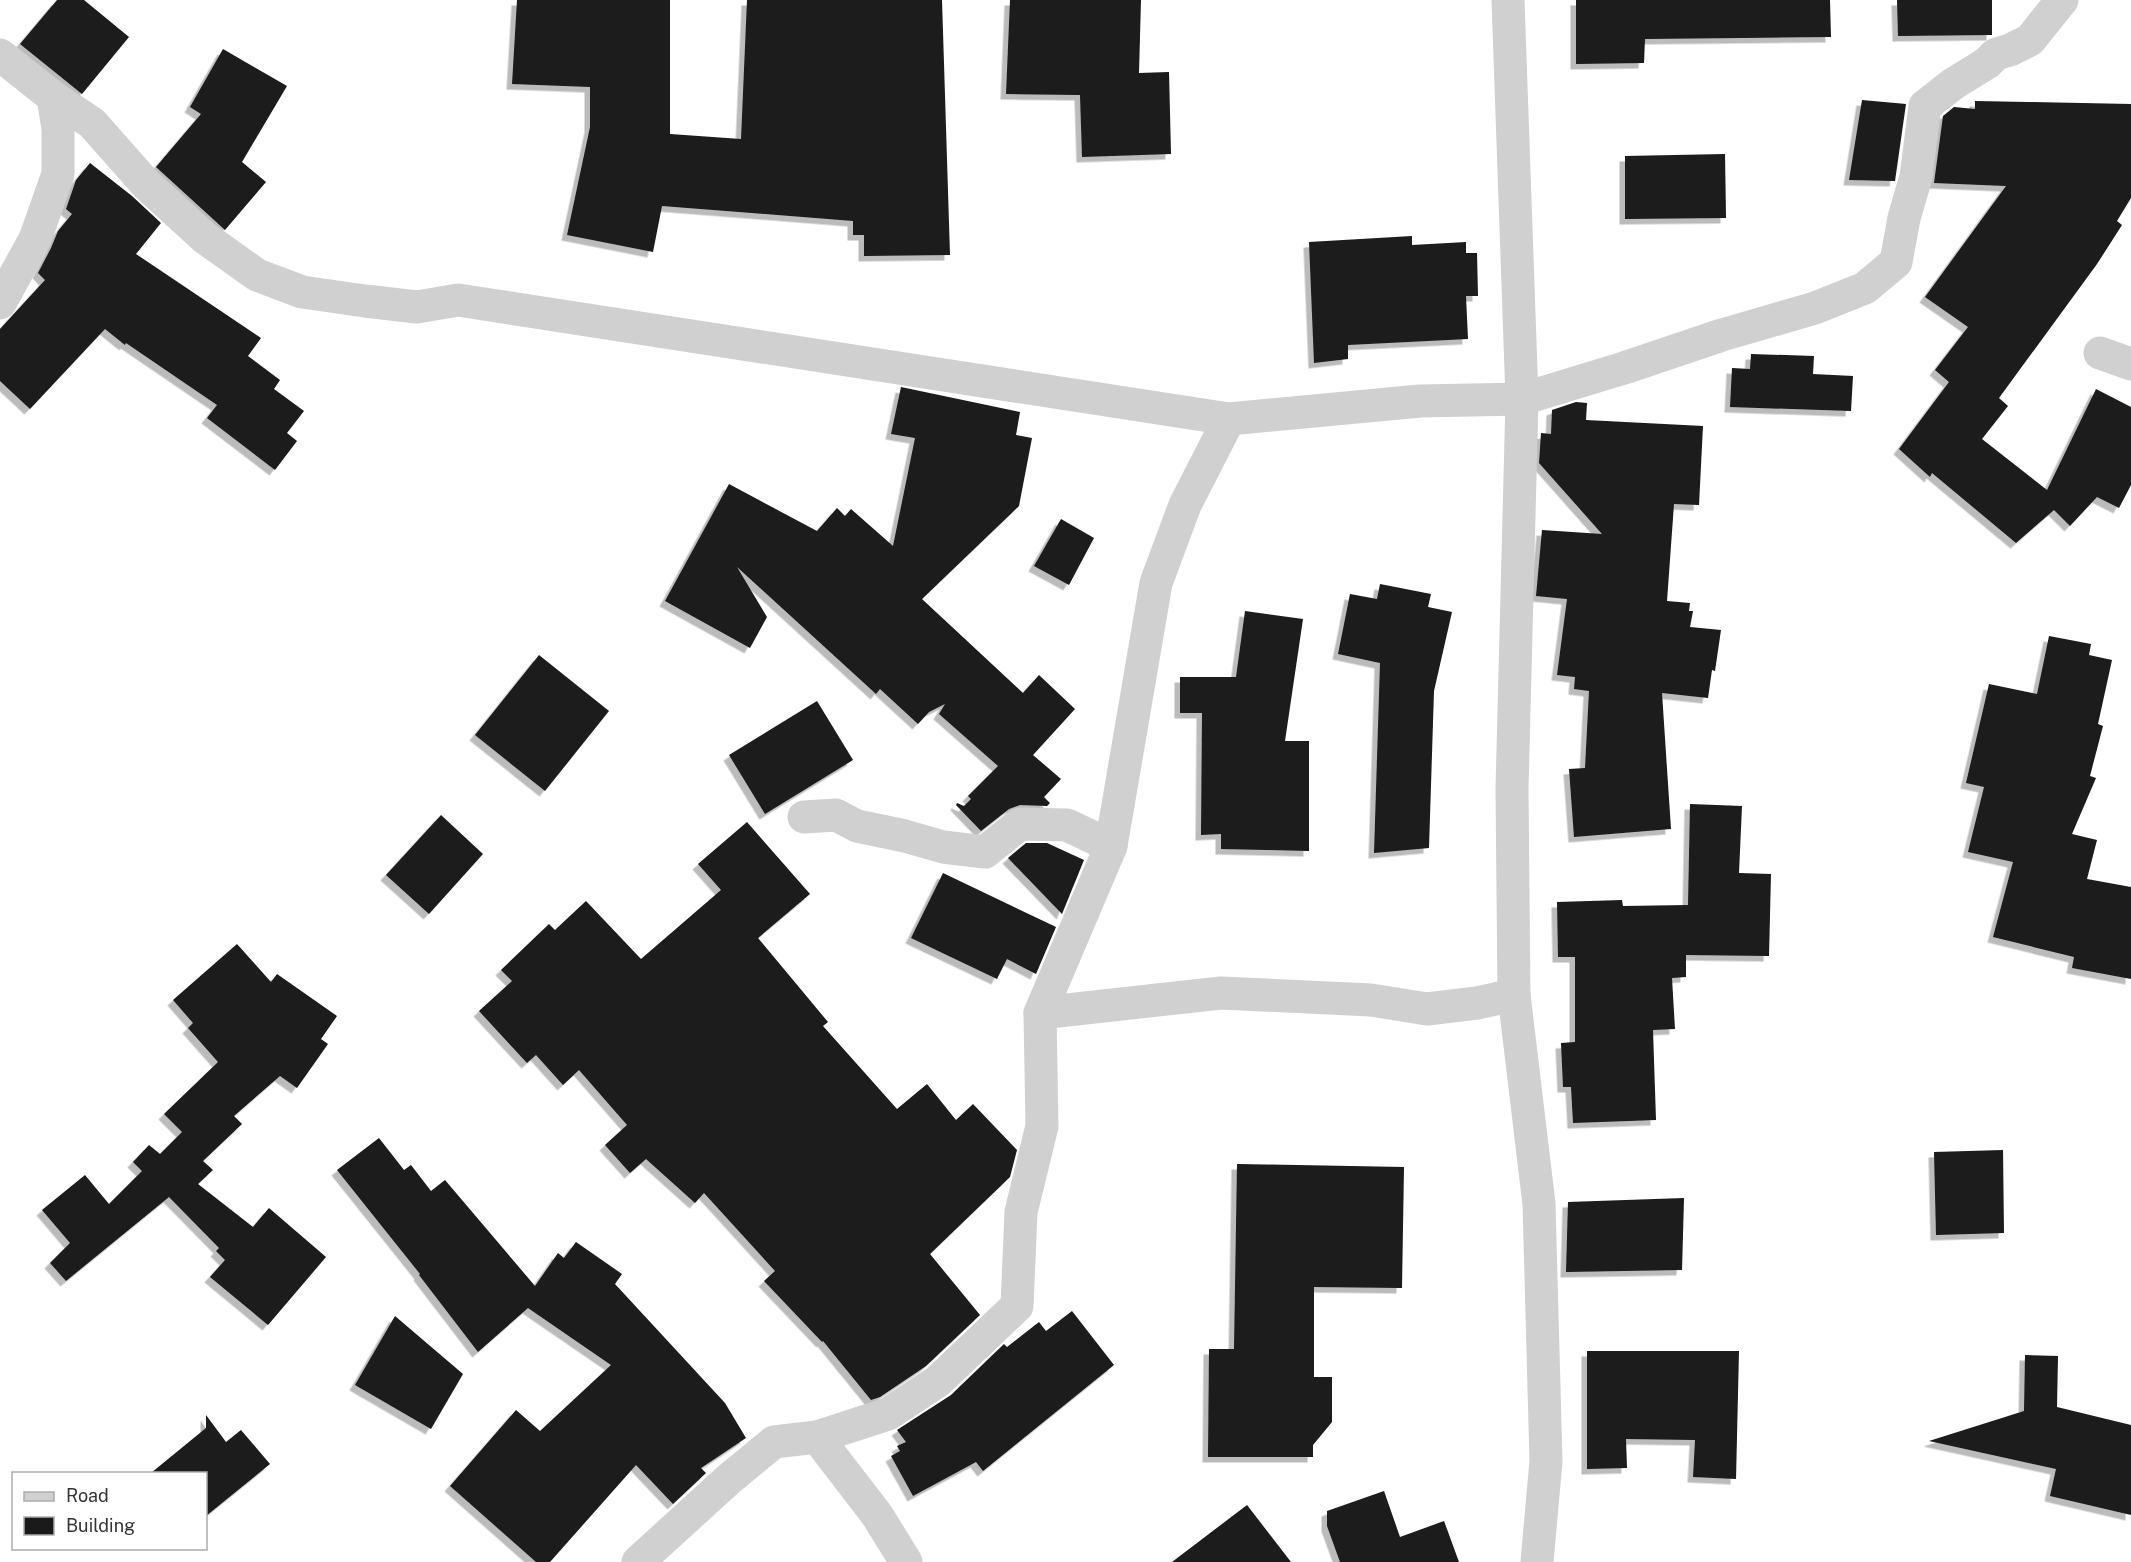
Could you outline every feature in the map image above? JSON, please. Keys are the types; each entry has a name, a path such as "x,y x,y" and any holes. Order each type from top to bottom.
{"street":[{"path":"1508,0 1522,399 1512,789 1514,995 1539,1204 1546,1461 1537,1562"},
{"path":"0,56 53,97 92,123 146,184 205,238 257,275 302,292 417,307 458,300 1229,419 1420,400 1522,399 1815,308 1865,288 1896,262 1904,218 1916,177 1925,106 1953,84 1987,63 1996,54 2030,40 2062,0"},
{"path":"0,303 35,239 58,174 58,129 53,97"},
{"path":"2100,353 2131,364"},
{"path":"638,1562 713,1493 774,1442 817,1437 888,1414 938,1381 1017,1306 1021,1212 1042,1126 1040,1013 1112,846 1156,583 1185,505 1229,419"},
{"path":"804,817 836,815 857,826 943,847 985,852 1020,825 1066,825 1112,846"},
{"path":"1040,1013 1221,993 1371,1000 1427,1009 1477,1003 1514,995"},
{"path":"817,1437 877,1515 906,1562"}],"building":[{"path":"57,0 84,0 129,37 82,94 20,44"},
{"path":"517,0 670,0 670,134 741,139 747,0 942,0 950,255 864,256 864,235 853,235 853,221 662,206 653,252 567,235 590,127 590,87 512,84"},
{"path":"1010,0 1141,0 1139,73 1169,72 1171,154 1082,157 1080,95 1006,94"},
{"path":"1576,0 1830,0 1831,37 1645,39 1644,63 1576,64"},
{"path":"1897,0 1992,0 1992,35 1898,36"},
{"path":"223,49 287,86 242,162 266,182 225,230 156,167 201,114 190,107"},
{"path":"1862,100 1906,104 1895,181 1849,180"},
{"path":"1975,101 2131,104 2131,198 2117,221 2122,225 2097,264 1999,398 2008,406 1982,439 2047,490 2096,389 2131,407 2131,485 2119,508 2097,497 2070,526 2054,510 2016,543 1932,473 1930,477 1899,449 1949,382 1935,370 1968,327 1925,297 2006,186 1934,183 1943,116 1954,107 1975,109"},
{"path":"1725,154 1726,218 1625,219 1625,156"},
{"path":"90,163 132,196 161,223 136,254 261,338 248,356 280,380 274,389 304,411 287,433 297,441 275,470 207,418 217,405 126,343 125,345 105,329 30,409 0,381 0,329 45,280 38,273 58,231 72,214 66,209 76,180"},
{"path":"1412,236 1412,245 1466,242 1466,253 1477,253 1478,296 1466,296 1468,339 1348,345 1348,359 1314,363 1309,242"},
{"path":"1751,354 1814,356 1813,374 1853,376 1851,411 1730,407 1732,368 1750,369"},
{"path":"901,387 1020,412 1016,435 1032,438 1019,506 922,599 1023,693 1039,675 1075,709 1033,755 1061,779 1044,797 1050,803 1047,806 1020,805 1009,809 981,831 956,805 957,803 964,806 971,799 968,796 998,766 939,714 945,704 929,712 918,724 880,689 876,694 737,567 767,617 750,648 665,601 729,484 817,531 837,508 845,516 851,509 893,546 915,438 891,434"},
{"path":"1576,402 1587,403 1586,420 1703,426 1699,505 1674,504 1667,601 1690,603 1689,611 1693,611 1690,627 1721,630 1715,671 1712,670 1708,698 1662,693 1671,829 1574,837 1569,769 1585,768 1589,691 1574,689 1575,677 1557,675 1567,599 1536,596 1542,530 1602,534 1539,463 1541,433 1551,434 1552,410"},
{"path":"1061,519 1094,538 1069,585 1034,566"},
{"path":"1380,584 1431,594 1428,607 1452,612 1434,691 1429,848 1374,853 1380,663 1338,654 1350,594 1377,599"},
{"path":"1245,611 1303,619 1285,741 1309,741 1309,851 1221,849 1221,834 1201,835 1202,713 1180,713 1180,677 1236,677"},
{"path":"2049,636 2091,644 2089,655 2112,660 2098,724 2103,726 2090,776 2096,778 2072,834 2097,840 2087,879 2131,887 2131,979 2072,968 2074,957 1993,937 2013,862 1968,852 1984,787 1966,783 1989,684 2037,694"},
{"path":"539,655 609,711 545,791 475,735"},
{"path":"817,701 853,760 765,814 729,755"},
{"path":"1690,804 1742,806 1739,873 1771,874 1769,956 1686,955 1686,977 1672,978 1675,1029 1653,1030 1656,1120 1573,1123 1571,1087 1563,1087 1561,1043 1575,1042 1575,957 1558,957 1557,902 1622,900 1623,906 1688,905"},
{"path":"441,815 483,854 429,914 386,875"},
{"path":"747,822 810,894 758,938 828,1022 823,1026 897,1109 927,1084 956,1120 973,1104 1017,1150 1010,1177 930,1254 980,1315 926,1366 880,1397 871,1400 823,1341 764,1281 775,1271 704,1193 695,1203 646,1159 630,1173 605,1145 627,1125 579,1070 563,1085 536,1055 527,1063 479,1011 512,981 501,970 549,924 555,930 586,901 641,959 721,890 698,864"},
{"path":"1026,843 1047,843 1084,860 1062,914 1008,858"},
{"path":"943,873 1056,927 1036,974 1007,959 997,979 911,938"},
{"path":"237,944 271,982 277,974 337,1016 321,1039 328,1044 297,1088 280,1076 234,1116 242,1124 203,1161 213,1170 198,1184 253,1227 269,1208 326,1257 268,1325 210,1277 225,1260 216,1251 219,1248 169,1197 66,1281 50,1263 70,1243 42,1210 85,1175 109,1204 142,1171 133,1162 149,1145 160,1154 182,1132 164,1114 218,1062 188,1028 193,1023 173,1000"},
{"path":"379,1138 404,1170 411,1165 431,1191 445,1180 535,1286 558,1253 564,1258 576,1242 622,1274 615,1284 725,1403 746,1438 701,1468 706,1473 673,1504 636,1465 550,1562 536,1562 450,1486 516,1410 540,1431 611,1365 528,1308 478,1352 420,1274 337,1170"},
{"path":"2003,1150 2004,1233 1936,1235 1934,1152"},
{"path":"1237,1164 1404,1167 1402,1288 1314,1287 1314,1377 1332,1377 1332,1422 1313,1445 1313,1457 1208,1457 1209,1349 1234,1349"},
{"path":"1684,1198 1682,1270 1566,1272 1568,1202"},
{"path":"1072,1311 1114,1365 983,1471 976,1462 913,1496 891,1456 900,1451 897,1446 906,1442 897,1430 951,1395 1004,1344 1007,1347 1039,1322 1046,1331"},
{"path":"395,1316 463,1374 431,1429 355,1385"},
{"path":"1587,1351 1739,1351 1736,1479 1693,1477 1695,1440 1626,1439 1627,1468 1587,1469"},
{"path":"2025,1355 2058,1356 2057,1407 2131,1425 2131,1515 2050,1496 2056,1469 1929,1441 2024,1411"},
{"path":"206,1415 226,1442 241,1430 270,1464 207,1515 207,1472 152,1472 206,1428"},
{"path":"1384,1491 1400,1537 1444,1521 1459,1562 1340,1562 1327,1526 1327,1511"},
{"path":"1247,1505 1291,1562 1172,1562"}]}
